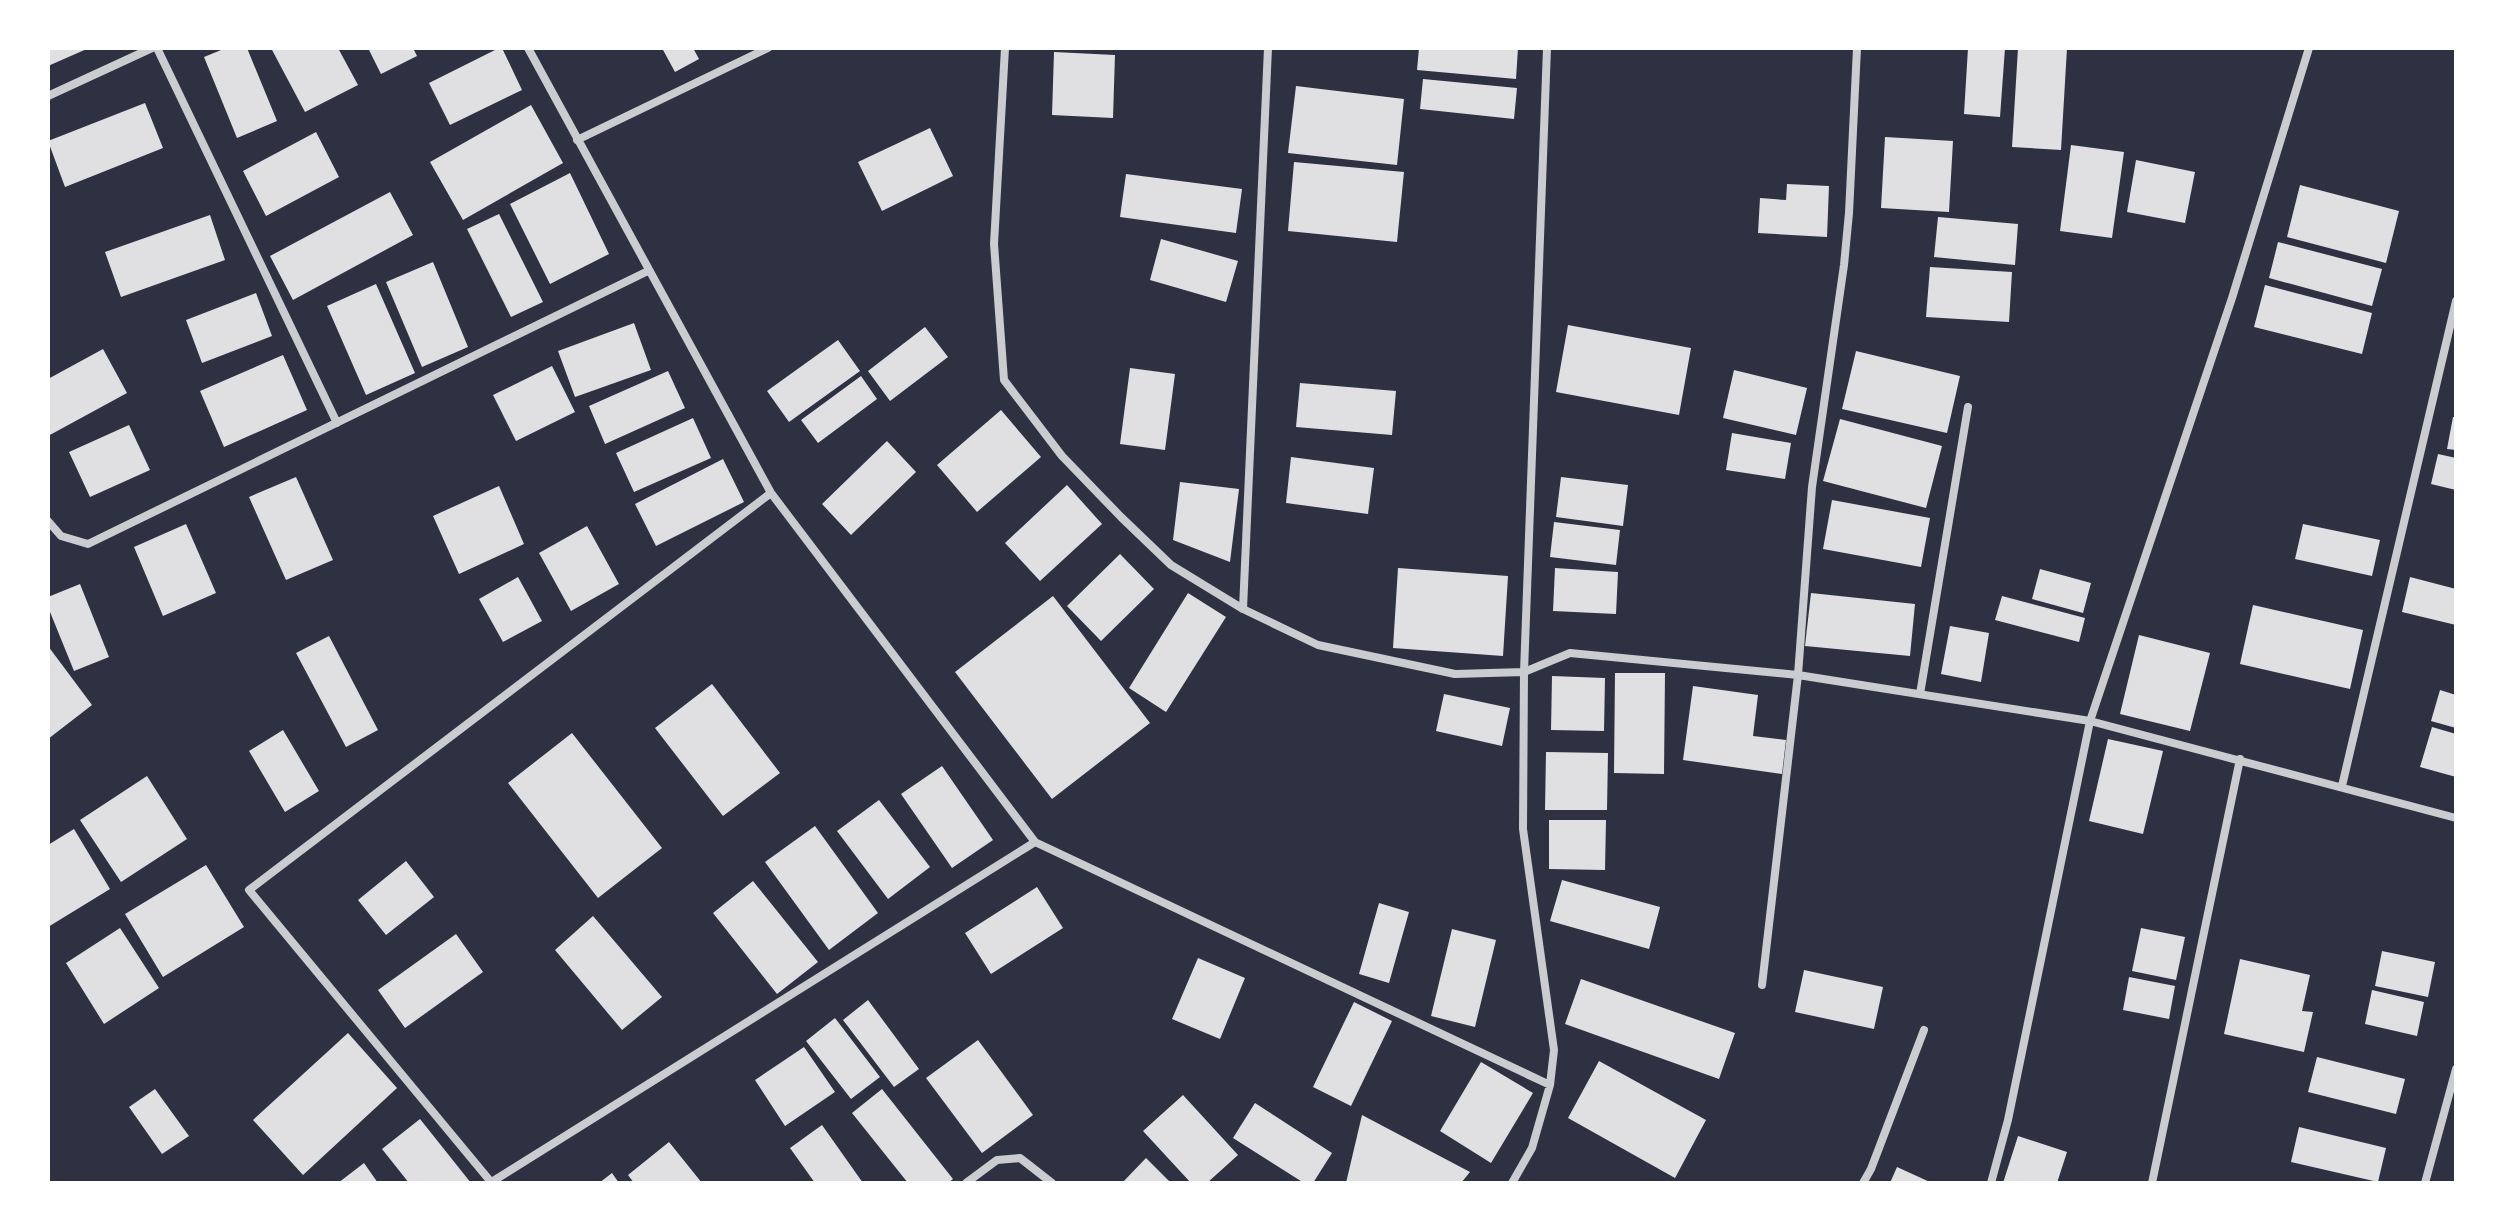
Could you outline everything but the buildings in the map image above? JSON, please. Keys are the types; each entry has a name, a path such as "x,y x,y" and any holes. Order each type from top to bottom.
{"street":[{"path":"48,96 155,48 337,423"},
{"path":"528,48 771,493 1035,842 1550,1085"},
{"path":"577,140 768,48"},
{"path":"1005,48 994,244 1004,380 1062,456 1171,565 1243,609 1318,645 1455,674 1524,672 1570,653 1798,675 2090,721 2456,818"},
{"path":"1243,609 1268,48"},
{"path":"1512,1183 1532,1148 1550,1085 1554,1050 1523,829 1524,672 1547,48"},
{"path":"1762,985 1798,675 1812,487 1847,239 1857,48"},
{"path":"1991,1183 2008,1120 2090,721 2232,298 2309,48"},
{"path":"48,521 61,536 88,544 648,271"},
{"path":"2342,786 2456,301"},
{"path":"1920,694 1968,407"},
{"path":"771,493 249,890 490,1182 1035,842"},
{"path":"2152,1183 2240,759"},
{"path":"1863,1183 1924,1030"},
{"path":"2425,1183 2456,1069"},
{"path":"966,1183 997,1160 1020,1158 1052,1183"}]}
